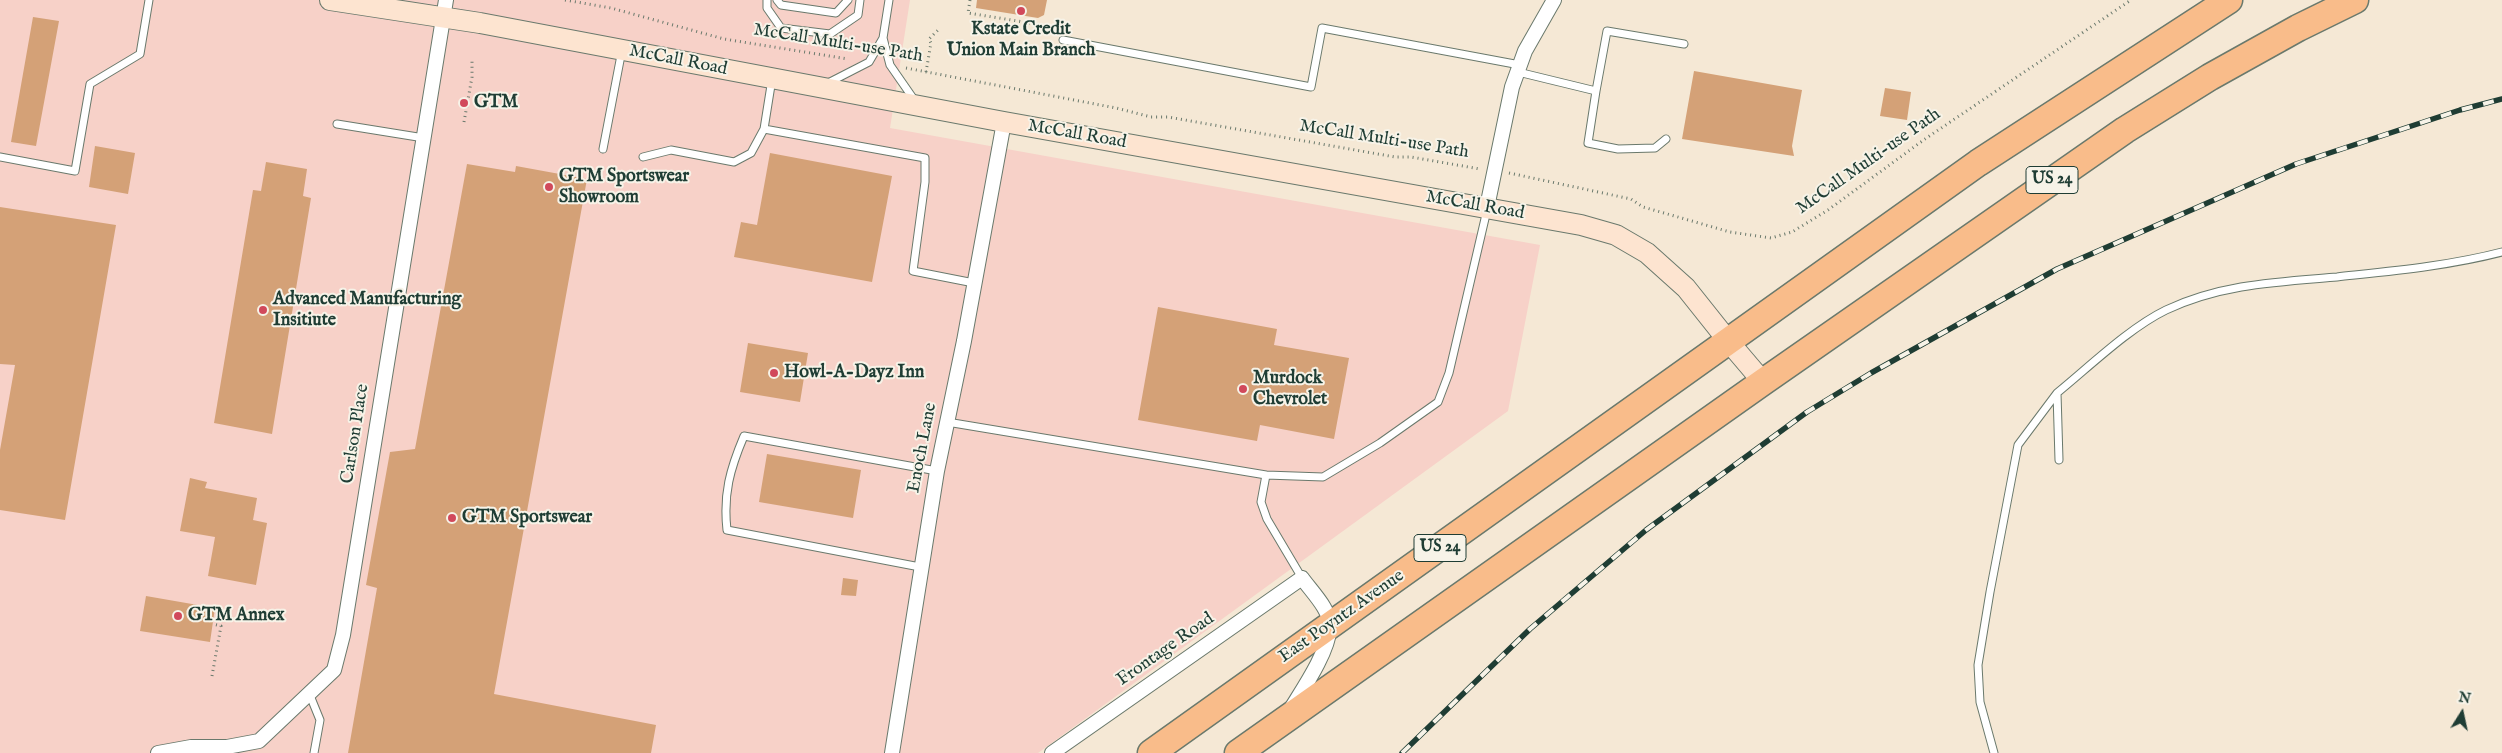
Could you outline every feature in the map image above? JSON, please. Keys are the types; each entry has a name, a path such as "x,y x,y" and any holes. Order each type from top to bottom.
{"highway":[{"name":"US 24","path":"1729,342 1978,163 2229,0"},
{"name":"US 24","path":"1238,753 1763,382 2125,130 2226,68 2355,0"},
{"name":"East Poyntz Avenue","path":"1151,753 1729,342"}],"main road":[{"name":"McCall Road","path":"330,0 445,9 622,50 819,88 1582,225 1616,235 1647,252 1686,288 1763,382"}],"street":[{"path":"1487,208 1512,88 1525,51 1554,0"},
{"name":"Carlson Place","path":"158,753 191,747 227,747 260,741 334,670 343,635 445,9"},
{"name":"Enoch Lane","path":"892,753 920,567 937,471 1004,122"},
{"path":"1284,720 1311,678 1330,626 1323,607 1302,578"},
{"name":"Frontage Road","path":"1052,753 1302,578"}],"lane":[{"path":"0,157 75,171 90,84 140,54 149,0"},
{"path":"767,0 767,8 780,28 830,34 858,15 860,0"},
{"path":"777,0 782,5 836,13 848,0"},
{"path":"819,88 868,62 883,38 889,0"},
{"path":"1063,40 1311,88 1322,28 1519,68 1596,91"},
{"path":"1666,139 1655,148 1618,149 1588,143 1607,31 1684,44"},
{"path":"883,38 890,65 918,106"},
{"path":"603,149 622,50"},
{"path":"643,157 671,150 734,162 751,153 764,129 772,79"},
{"path":"337,124 424,138"},
{"path":"764,129 925,158 925,182 913,271 974,283"},
{"path":"947,422 1266,475 1323,477 1380,443 1438,402 1449,373 1487,208"},
{"path":"1994,753 1980,702 1978,665 1990,592 2018,445 2057,393 2139,326 2165,310 2190,301 2244,285 2339,276 2469,260 2502,252"},
{"path":"2057,393 2058,460"},
{"path":"920,567 727,530 724,505 733,462 744,436 937,471"},
{"path":"1266,475 1261,502 1267,520 1302,578"},
{"path":"309,693 320,720 314,753"}],"path":[{"name":"McCall Multi-use Path","path":"565,0 611,8 724,39 868,62"},
{"path":"970,0 968,12 1066,29"},
{"name":"McCall Multi-use Path","path":"890,65 1116,108 1151,118 1168,117 1395,157 1411,157 1537,178 1584,190 1632,199 1643,207 1730,232 1772,238 1792,232 1828,210 1947,124 2131,0"},
{"path":"926,72 931,43 929,39 940,28"},
{"path":"464,122 472,77 472,62"},
{"path":"212,676 221,626 213,624"}],"shaded area":[{"path":"0,0 910,0 890,128 1540,245 1508,411 1038,753 0,753"}],"building":[{"name":"Kstate Credit Union Main Branch","path":"977,0 1047,0 1044,15 1038,18 976,8"},
{"path":"33,17 59,21 36,146 11,142"},
{"path":"1694,71 1802,90 1792,146 1794,156 1682,139"},
{"path":"1885,88 1911,92 1907,120 1880,116"},
{"path":"95,146 135,153 128,194 89,187"},
{"path":"770,153 892,176 872,282 734,257 741,222 757,225"},
{"name":"Advanced Manufacturing Insitiute","path":"266,162 307,169 303,196 311,198 272,434 214,423 253,190 261,191"},
{"name":"GTM Sportswear","path":"467,164 515,172 516,166 587,179 494,694 656,725 651,753 348,753 377,588 366,585 390,452 415,449"},
{"path":"0,207 116,225 65,520 0,510 0,450 15,365 0,364"},
{"name":"Murdock Chevrolet","path":"1158,307 1277,329 1274,345 1349,358 1334,439 1260,425 1257,441 1138,420"},
{"name":"Howl-A-Dayz Inn","path":"748,343 808,353 800,402 740,392"},
{"path":"767,454 861,470 853,518 759,502"},
{"path":"190,478 207,482 205,488 257,498 253,520 267,523 256,585 208,576 215,537 180,531"},
{"path":"843,578 858,580 856,596 841,595"},
{"name":"GTM Annex","path":"146,596 215,608 210,642 140,631"}],"railway":[{"path":"1402,753 1530,629 1646,530 1807,412 1871,373 2057,269 2296,164 2460,110 2502,99"}],"place":[{"name":"Kstate Credit Union Main Branch","path":"1021,11"},
{"name":"GTM","path":"464,103"},
{"name":"GTM Sportswear Showroom","path":"549,187"},
{"name":"Advanced Manufacturing Insitiute","path":"263,310"},
{"name":"Howl-A-Dayz Inn","path":"774,373"},
{"name":"Murdock Chevrolet","path":"1243,389"},
{"name":"GTM Sportswear","path":"452,518"},
{"name":"GTM Annex","path":"178,616"}]}
